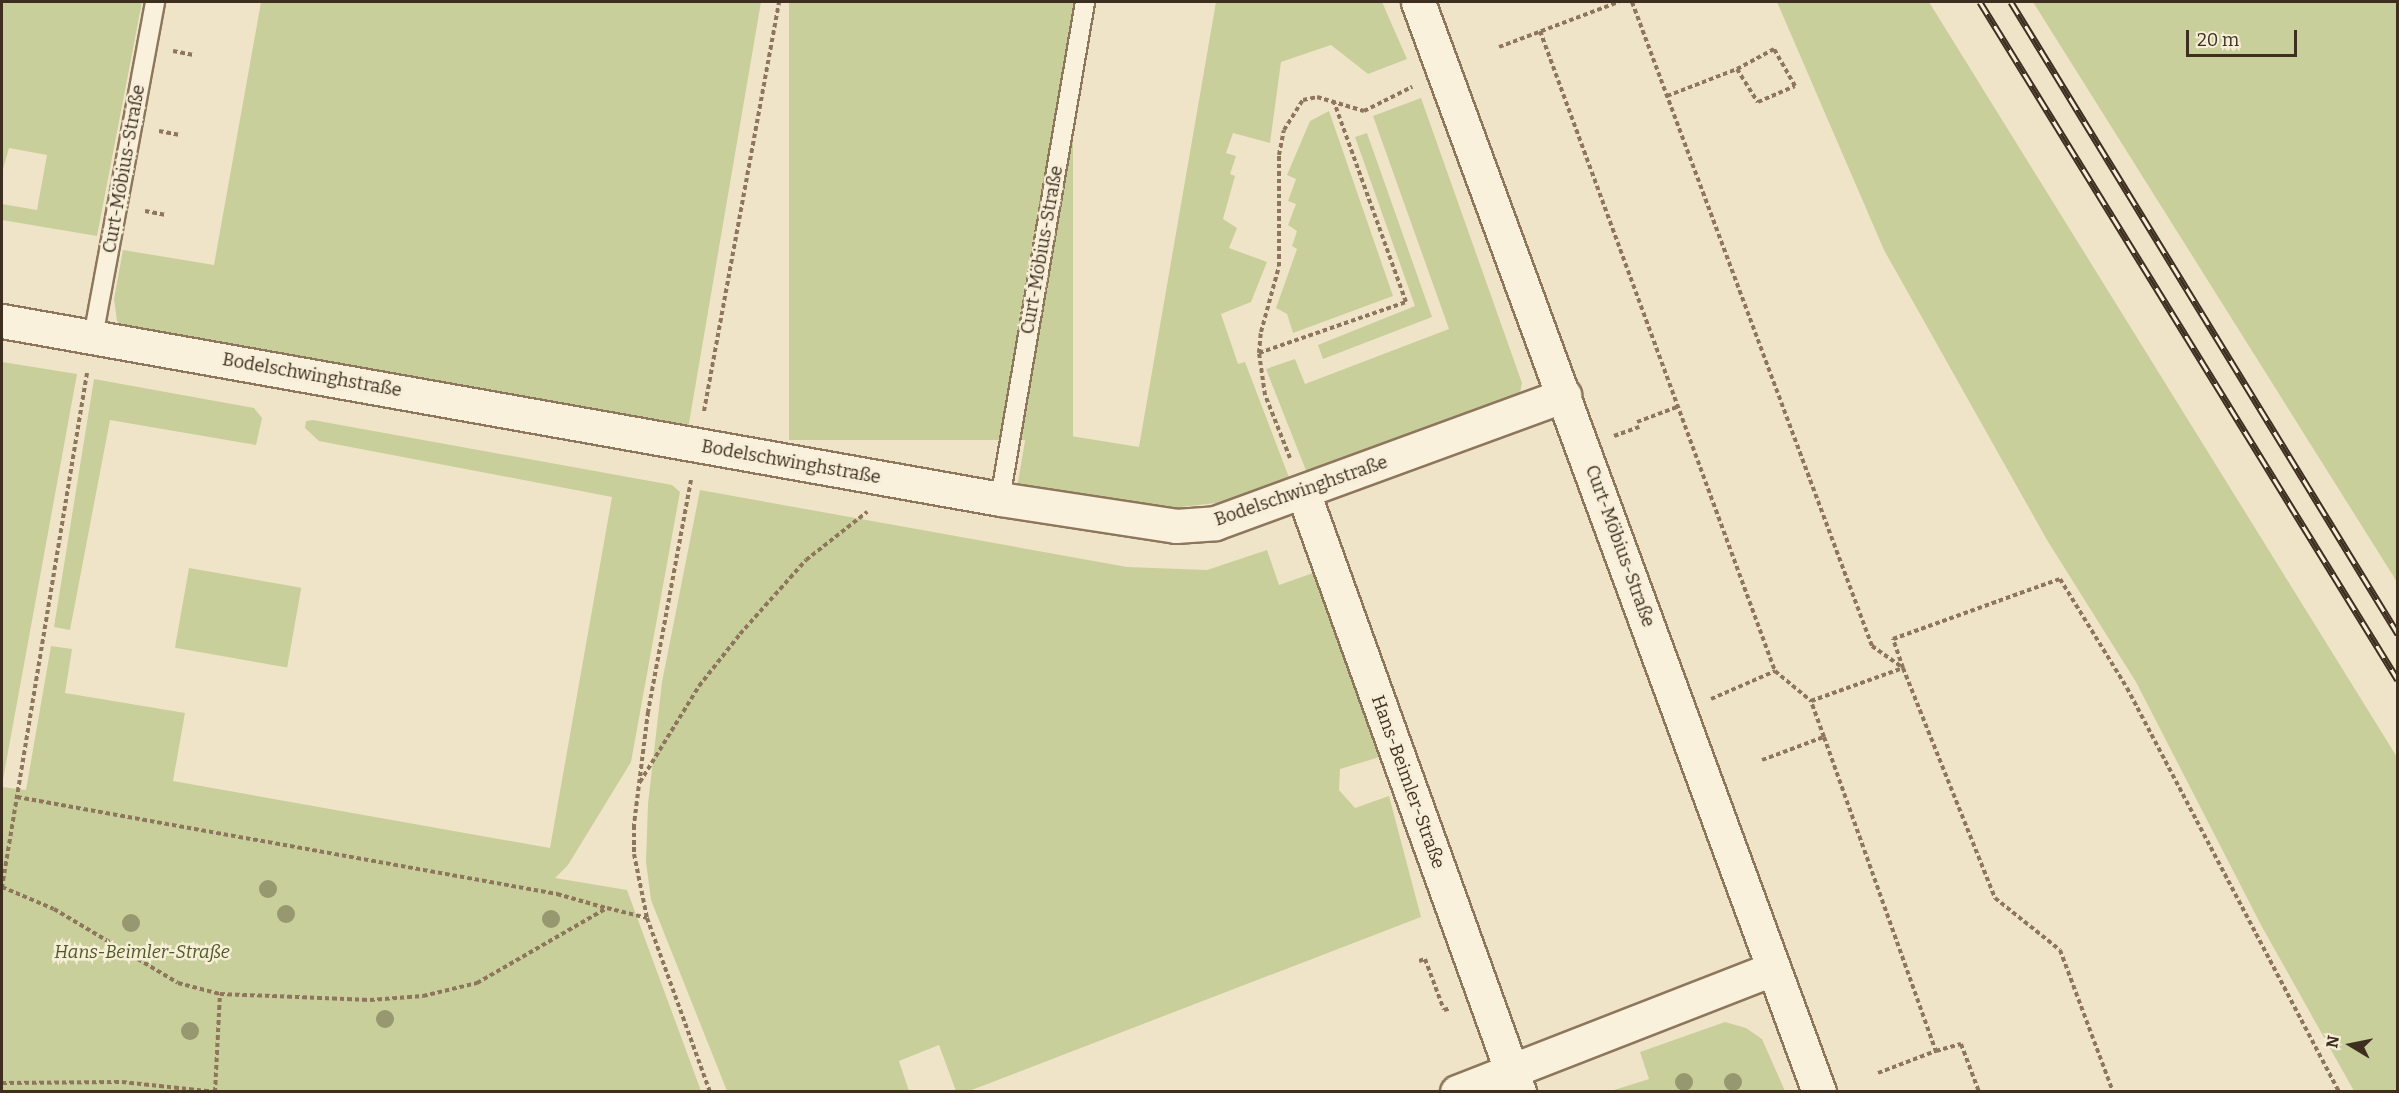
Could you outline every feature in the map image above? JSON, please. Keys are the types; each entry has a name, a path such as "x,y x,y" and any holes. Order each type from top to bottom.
{"street":[{"name":"Curt-Möbius-Straße","path":"1418,2 1819,1092"},
{"name":"Bodelschwinghstraße","path":"2,321 1000,499 1176,526 1215,523 1564,395"},
{"name":"Hans-Beimler-Straße","path":"1303,492 1516,1082"},
{"path":"1457,1092 1516,1082 1772,969"}],"lane":[{"name":"Curt-Möbius-Straße","path":"93,337 155,2"},
{"name":"Curt-Möbius-Straße","path":"1000,499 1085,2"}],"path":[{"path":"710,1092 647,918 634,854 639,785 779,2"},
{"path":"1499,47 1619,2"},
{"path":"1632,2 1872,646 1903,668"},
{"path":"1540,31 1775,671 1811,701 1936,1051"},
{"path":"1666,96 1737,69 1774,49 1794,86 1758,102 1737,69"},
{"path":"1303,492 1265,394 1259,353 1279,266 1279,155 1284,130 1303,100 1317,97 1334,101 1351,110 1364,111 1423,82"},
{"path":"1259,353 1406,302 1334,101"},
{"path":"2,892 93,337"},
{"path":"1637,422 1677,407"},
{"path":"639,785 699,686 740,634 806,560 870,510"},
{"path":"2112,1092 2060,950 1995,898 1893,639 2061,579 2127,688 2339,1092"},
{"path":"1811,701 1903,668"},
{"path":"1680,712 1775,671"},
{"path":"1762,760 1824,737"},
{"path":"17,798 557,894 647,918"},
{"path":"2,887 54,909 178,983 219,994 370,1000 423,996 477,983 607,908"},
{"path":"1419,961 1425,959 1427,965"},
{"path":"2,1083 122,1082 215,1091 219,994"},
{"path":"1878,1073 1961,1044 1979,1092"}],"green space":[{"path":"2,2 142,2 97,236 2,220 2,204 37,210 47,155 9,148 2,173"},
{"path":"261,2 761,2 688,429 129,332 117,321 114,299 123,250 214,265"},
{"path":"789,2 1073,2 1073,440 789,440"},
{"path":"1216,2 1382,2 1407,59 1368,74 1331,45 1281,62 1270,143 1233,133 1226,153 1236,156 1230,174 1235,176 1223,219 1237,228 1229,248 1267,262 1251,302 1221,314 1238,364 1245,362 1290,480 1242,500 1146,511 1017,488 1027,429 1139,447"},
{"path":"1777,2 1929,2 2397,757 2397,1091 2354,1091 2261,925 2136,682 2047,540 1884,250"},
{"path":"2033,2 2397,2 2397,582"},
{"path":"1421,98 1522,383 1520,394 1307,473 1266,369 1295,359 1305,384 1449,329 1373,116"},
{"path":"1329,111 1393,296 1293,333 1287,314 1276,308 1297,249 1292,246 1297,231 1288,225 1296,204 1288,201 1296,179 1287,175 1310,121"},
{"path":"1367,133 1432,317 1323,359 1318,345 1415,306 1355,137"},
{"path":"2,362 77,374 2,785"},
{"path":"94,379 254,408 262,418 256,445 110,420 70,630 54,627"},
{"name":"Hans-Beimler-Straße","path":"313,420 672,485 680,492 631,762 568,865 555,878 627,890 701,1091 2,1091 2,787 26,790 51,646 72,649 65,693 185,713 173,781 550,848 612,497 319,441 305,428 306,421"},
{"path":"700,490 1127,567 1207,570 1267,550 1279,585 1316,572 1383,756 1340,769 1339,790 1355,808 1389,796 1421,917 969,1091 956,1091 939,1045 899,1061 909,1091 727,1091 651,900 646,862 648,804 662,682"},
{"path":"189,568 301,588 287,668 175,648"},
{"path":"1725,1022 1746,1028 1762,1039 1785,1091 1611,1091 1649,1079 1640,1052"}],"railway":[{"path":"1980,2 2398,680"},
{"path":"2011,2 2398,634"}]}
